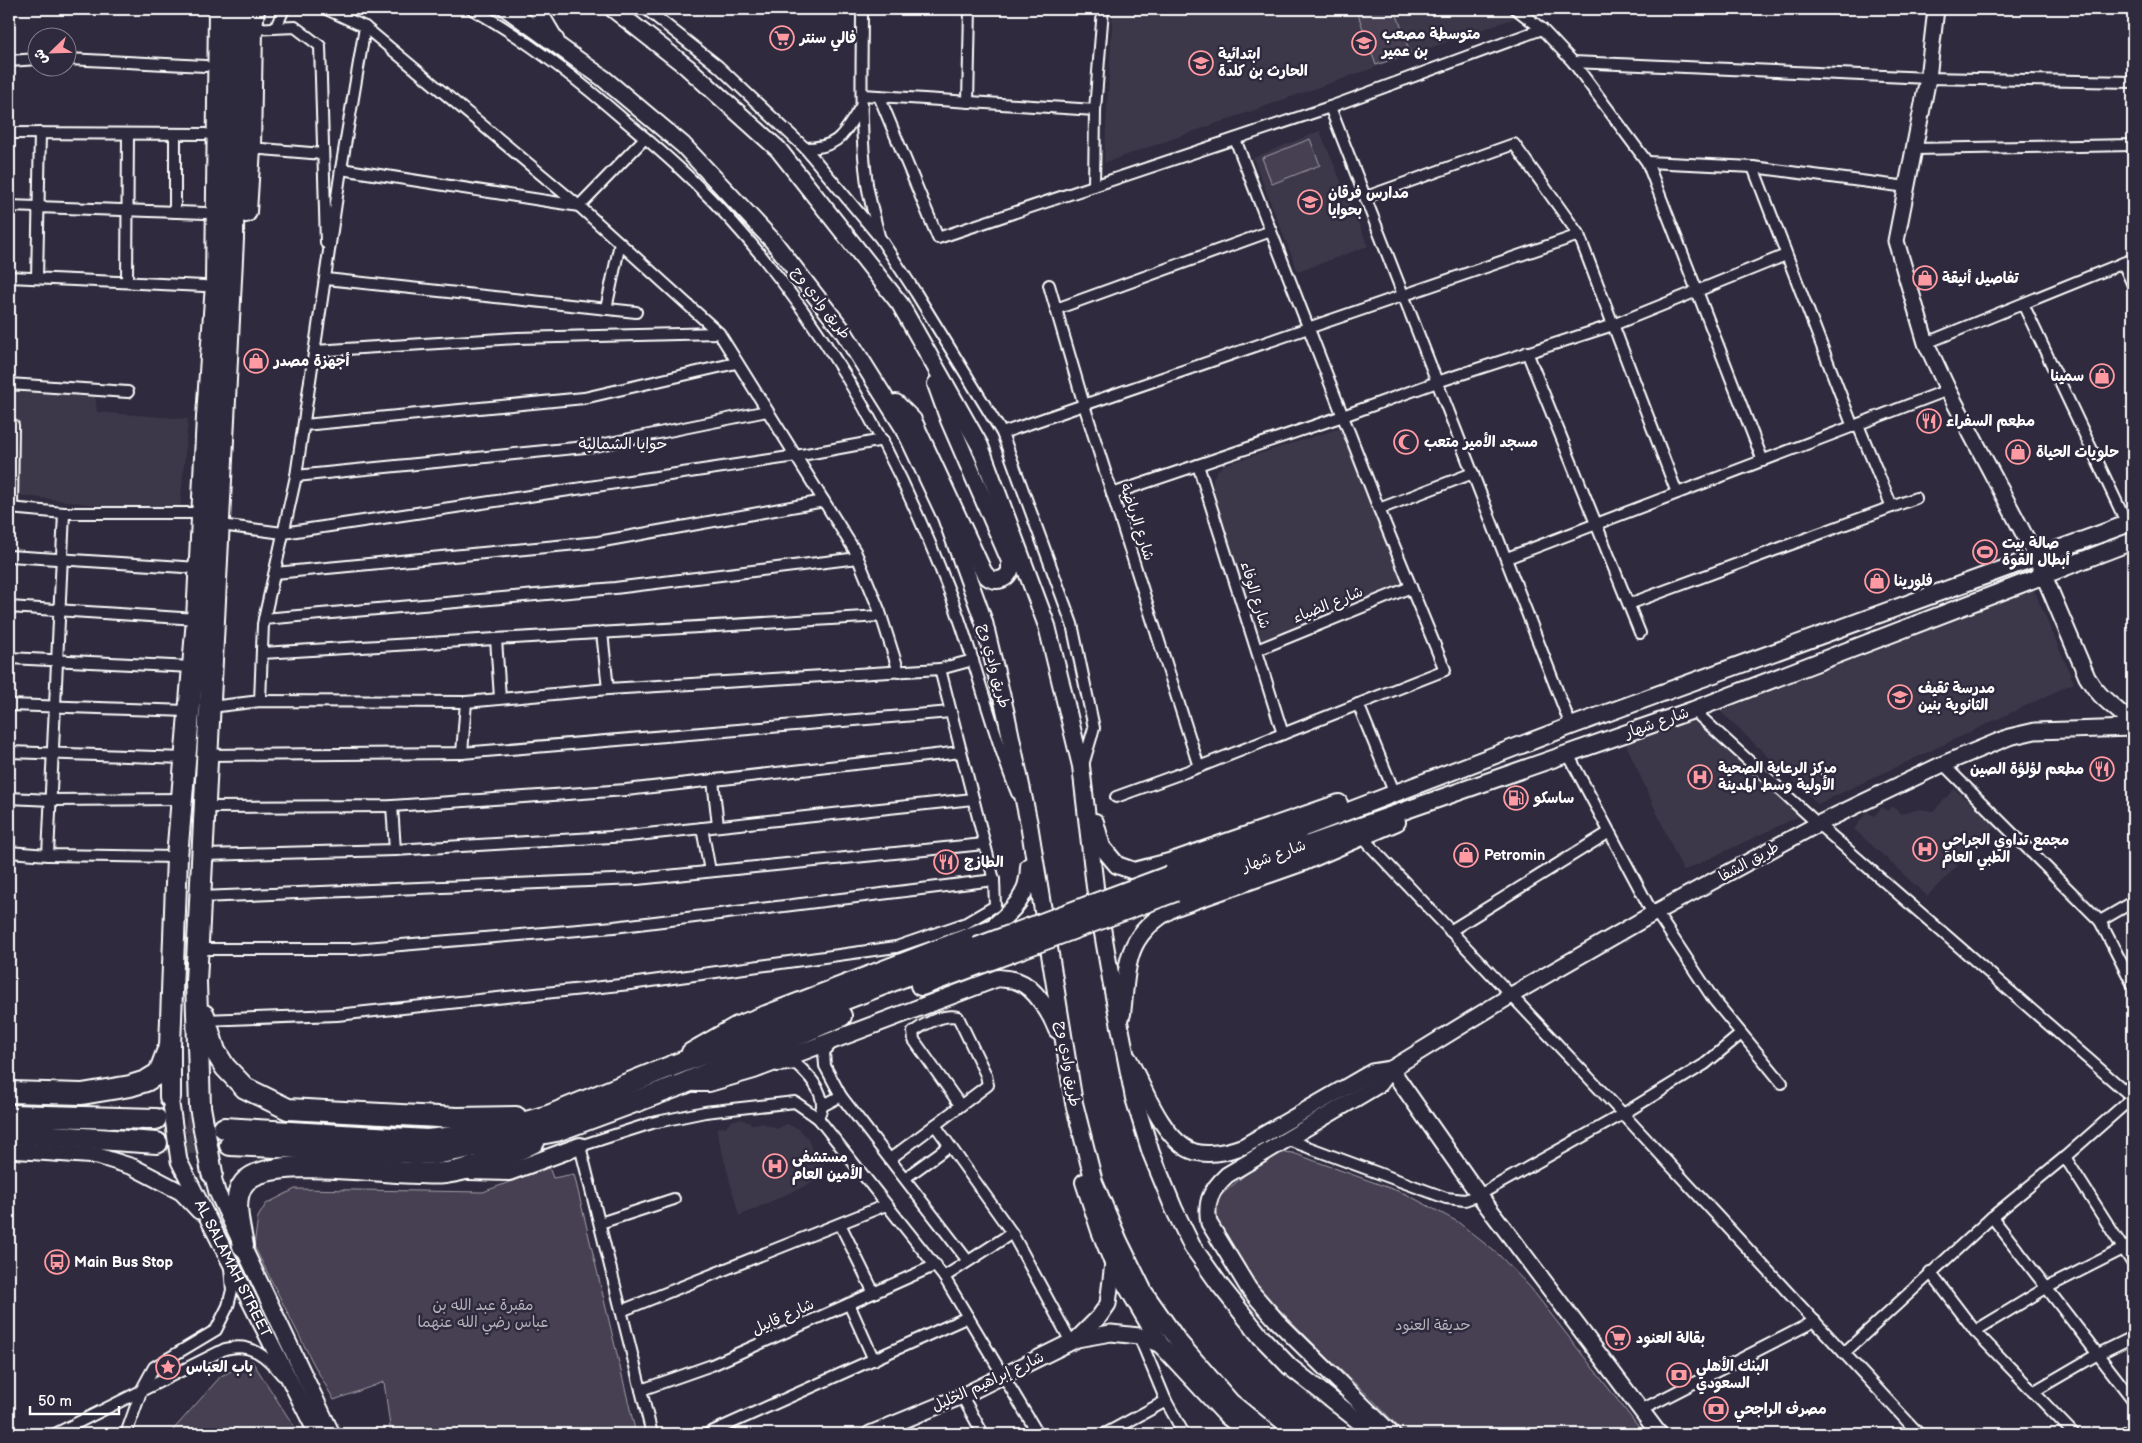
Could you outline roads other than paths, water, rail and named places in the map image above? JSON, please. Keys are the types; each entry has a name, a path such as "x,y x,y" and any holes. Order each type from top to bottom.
{"highway":[{"path":"205,9 205,213 210,285"},
{"path":"170,1097 177,857 197,619 207,417 219,9"},
{"path":"212,1173 200,1107 196,982 234,240 235,9"},
{"path":"232,262 246,227 254,9"},
{"path":"243,1246 237,1195 244,1183 254,1175 265,1171 314,1167 444,1173 498,1160 552,1124 654,1073 1299,838"},
{"path":"227,1137 426,1140 552,1124 683,1084 980,955"},
{"path":"196,982 214,1050 225,1067 246,1088 288,1109 552,1124"},
{"path":"9,1092 82,1094 130,1086 146,1081 159,1073 170,1046"},
{"path":"9,1115 156,1119"},
{"path":"9,1133 157,1144"}],"main road":[{"name":"طريق وادي وج","path":"507,9 602,78 683,145 774,241 843,331 905,430 946,517 984,622 1029,824 1074,1103 1094,1182 1119,1241 1144,1292 1179,1342 1231,1402 1270,1434"},
{"path":"537,9 560,47"},
{"path":"613,9 687,67 778,149 900,304 980,446 1046,626 1083,779 1102,847 1117,865 1134,871 1178,859 1380,789 1395,794"},
{"path":"876,384 914,420 986,576 995,580 1004,578 1010,571 1010,561 948,420 923,345"},
{"name":"شارع شهار","path":"1299,838 1395,794 1571,726 2130,523"},
{"name":"شارع شهار","path":"1299,838 1464,789 1693,710 2133,541"},
{"path":"1083,779 1095,887 1134,1098 1151,1153 1174,1209 1192,1246 1218,1284 1261,1336 1290,1367 1374,1434"},
{"path":"1120,1029 1130,953 1142,930 1155,919 1173,908 1304,862 1363,838 1464,789"},
{"path":"654,1073 737,1025 993,927 1012,911 1029,881 1029,824"},
{"path":"683,1084 709,1082 754,1070 998,978 1019,982 1034,994 1051,1014 1067,1054"},
{"path":"1074,1103 1084,1180 1100,1231 1113,1263 1161,1344 1228,1417 1250,1434"},
{"path":"444,1173 475,1171 509,1172 580,1146"}],"street":[{"path":"276,27 284,9"},
{"path":"326,9 365,27 580,206 719,333 858,558 881,616 899,672"},
{"path":"472,9 525,42 588,88 697,184 746,236 836,357 883,440 947,583 1004,763 1029,824"},
{"path":"646,9 718,66 805,148 880,238 916,292 1002,433 1072,624 1094,728 1083,779"},
{"path":"862,9 862,100 868,184 880,238"},
{"path":"968,102 970,9"},
{"path":"1094,186 1094,110 1103,9"},
{"path":"1516,9 1542,29 1573,62 1647,162 1764,461"},
{"path":"1936,9 1928,78 1896,241 1926,343 1948,390 2036,557 2087,677 2096,692 2123,714 2133,726"},
{"path":"252,29 295,27 320,46 327,275"},
{"path":"260,701 264,619 296,476 341,170 365,27"},
{"path":"879,96 938,238 1330,107 1542,29"},
{"path":"9,61 28,60"},
{"path":"78,60 205,66"},
{"path":"1573,62 1928,78 2133,82"},
{"path":"805,148 822,148 832,144 843,134 862,100 879,96 1094,110"},
{"path":"1330,107 1571,726"},
{"path":"9,133 205,134"},
{"path":"38,278 40,133"},
{"path":"127,282 129,210 128,134"},
{"path":"175,134 175,212"},
{"path":"580,206 645,138"},
{"path":"1116,797 1199,767 1446,670 1379,509 1234,139"},
{"path":"1366,197 1514,144 1579,235 1678,493"},
{"path":"1914,149 2133,144"},
{"path":"250,148 324,154"},
{"path":"1647,162 1753,168 1907,187"},
{"path":"1753,168 1786,255 1856,426 1892,507"},
{"path":"341,170 580,206"},
{"path":"9,206 205,213"},
{"path":"1056,309 1271,231"},
{"path":"1002,433 1579,235"},
{"path":"606,309 620,243"},
{"path":"1112,494 1343,416 1437,382 1613,325 1786,255"},
{"path":"1926,343 2133,259"},
{"path":"2123,263 2133,285"},
{"path":"327,275 636,312"},
{"path":"9,277 210,285"},
{"name":"شارع الرياضة","path":"1049,286 1084,405 1199,767"},
{"path":"2023,304 2130,523"},
{"path":"315,352 517,338 719,333"},
{"path":"1527,352 1640,633"},
{"path":"304,425 584,398 736,363"},
{"path":"9,384 128,392"},
{"path":"1506,558 1948,390"},
{"path":"296,476 595,446 767,410"},
{"path":"9,425 13,426 10,508 64,512 202,513"},
{"path":"220,525 284,533 796,456 883,440"},
{"name":"شارع الوفاء","path":"1198,465 1283,734"},
{"path":"1379,509 1473,472"},
{"path":"1629,604 1916,498"},
{"path":"275,573 598,542 824,501"},
{"path":"48,855 64,512"},
{"path":"9,556 199,568"},
{"path":"264,619 616,588 858,558"},
{"name":"شارع الضياء","path":"1257,650 1411,587"},
{"path":"9,607 197,619"},
{"path":"262,653 881,616"},
{"path":"602,632 608,689"},
{"path":"496,639 500,698"},
{"path":"9,658 192,667"},
{"path":"211,708 260,701 466,702 608,689 940,669 972,660"},
{"path":"205,1020 357,1013 630,984 896,947 966,923 995,906 994,880 940,669"},
{"path":"462,753 466,702"},
{"path":"1358,704 1395,794"},
{"path":"9,705 188,711"},
{"path":"1693,710 1818,824 2133,1098 1992,1217 1844,1353"},
{"path":"208,755 462,753 951,712"},
{"name":"طريق الشفا","path":"1391,1069 1510,996 1654,913 1818,824 1943,764 2009,737 2036,731 2133,726"},
{"path":"9,752 185,758"},
{"path":"206,807 392,806 626,790 961,752"},
{"path":"1568,754 1608,833 1654,913 1714,1000 1782,1083"},
{"path":"1943,764 2100,921 2133,985"},
{"path":"713,780 718,826"},
{"path":"9,798 51,800 182,799"},
{"path":"203,855 396,850 628,836 973,799"},
{"path":"392,806 396,850"},
{"path":"702,828 710,872"},
{"path":"1450,930 1608,833"},
{"path":"1363,838 1623,1114 1919,1434"},
{"path":"201,897 637,879 984,844"},
{"path":"9,852 48,855 177,857"},
{"path":"199,949 354,949 614,927 994,880"},
{"path":"2100,921 2133,902"},
{"path":"890,1159 988,1085 986,1075 958,1017 951,1015 913,1032 914,1040 960,1105"},
{"path":"1286,1138 1446,1198 1465,1200 1479,1195 1623,1114 1704,1064 1741,1034"},
{"path":"836,1040 824,1052 823,1059 841,1096 968,1261"},
{"path":"1126,1052 1159,1117 1170,1132 1182,1145 1195,1152 1210,1154 1227,1152 1244,1146 1372,1072 1391,1069"},
{"path":"754,1070 796,1064 807,1073 815,1084 822,1106 818,1118"},
{"path":"1391,1069 1380,1084 1286,1138 1227,1175 1215,1186 1208,1198 1207,1211 1209,1223 1249,1288 1276,1320 1392,1434"},
{"path":"1391,1069 1479,1195 1658,1434"},
{"path":"822,1106 841,1096"},
{"name":"AL SALAMAH STREET","path":"170,1097 179,1161 317,1434"},
{"path":"652,1434 580,1146 652,1123 705,1112 796,1102 818,1118 936,1266 1038,1434"},
{"path":"935,1125 1012,1233 1074,1341"},
{"path":"904,1178 949,1146"},
{"path":"9,1150 98,1156 133,1167 181,1192 212,1224"},
{"path":"2065,1157 2128,1247 2133,1264"},
{"name":"AL SALAMAH STREET","path":"212,1173 217,1192 332,1434"},
{"path":"600,1223 674,1199"},
{"path":"621,1311 886,1205"},
{"path":"1992,1217 2133,1400"},
{"path":"840,1224 874,1293"},
{"path":"944,1277 1012,1233"},
{"path":"1975,1331 2046,1288 2128,1247"},
{"path":"126,1434 142,1389 154,1367 216,1330 228,1306 232,1290 228,1260"},
{"path":"1074,1341 1099,1317 1108,1304 1113,1263"},
{"name":"شارع قابيل","path":"641,1390 712,1365 936,1266"},
{"path":"1930,1272 1975,1331 2074,1434"},
{"path":"849,1304 874,1360"},
{"path":"707,1434 968,1317"},
{"path":"1641,1410 1815,1321"},
{"path":"1074,1341 1111,1333 1139,1336 1161,1344"},
{"path":"1139,1336 1166,1401 1184,1434"},
{"path":"2034,1392 2098,1354 2133,1337"},
{"name":"شارع إبراهيم الخليل","path":"870,1434 962,1396 1074,1341"},
{"path":"55,1434 142,1389 225,1349 236,1346 251,1348 270,1361 298,1395"},
{"path":"962,1396 983,1434"},
{"path":"1105,1434 1166,1401"},
{"path":"2128,1434 2133,1432"}],"tunnel":[{"path":"156,1119 224,1128"},
{"path":"157,1143 230,1145"}],"place":[{"name":"فالي سنتر","path":"782,38"},
{"name":"متوسطة مصعب بن عمير","path":"1364,43"},
{"name":"ابتدائية الحارث بن كلدة","path":"1201,63"},
{"name":"مدارس فرقان بحوايا","path":"1310,202"},
{"name":"تفاصيل أنيقة","path":"1925,278"},
{"name":"أجهزة مصدر","path":"256,361"},
{"name":"سمينا","path":"2102,376"},
{"name":"مطعم السفراء","path":"1929,421"},
{"name":"مسجد الأمير متعب","path":"1406,442"},
{"name":"حلويات الحياة","path":"2018,452"},
{"name":"صالة بيت أبطال القوة","path":"1985,552"},
{"name":"فلورينا","path":"1877,581"},
{"name":"مدرسة ثقيف الثانوية بنين","path":"1900,697"},
{"name":"مطعم لؤلؤة الصين","path":"2102,769"},
{"name":"مركز الرعاية الصحية الأولية وسط المدينة","path":"1700,777"},
{"name":"ساسكو","path":"1516,798"},
{"name":"مجمع تداوي الجراحي الطبي العام","path":"1925,849"},
{"name":"Petromin","path":"1466,855"},
{"name":"الطازج","path":"946,862"},
{"name":"مستشفى الأمين العام","path":"775,1166"},
{"name":"Main Bus Stop","path":"57,1262"},
{"name":"بقالة العنود","path":"1618,1338"},
{"name":"باب العباس","path":"168,1367"},
{"name":"البنك الأهلي السعودي","path":"1679,1375"},
{"name":"مصرف الراجحي","path":"1716,1409"}],"district":[{"name":"حوايا الشمالية","path":"623,444"}],"park label":[{"name":"مقبرة عبد الله بن عباس رضي الله عنهما","path":"483,1314"},
{"name":"حديقة العنود","path":"1433,1325"}]}
